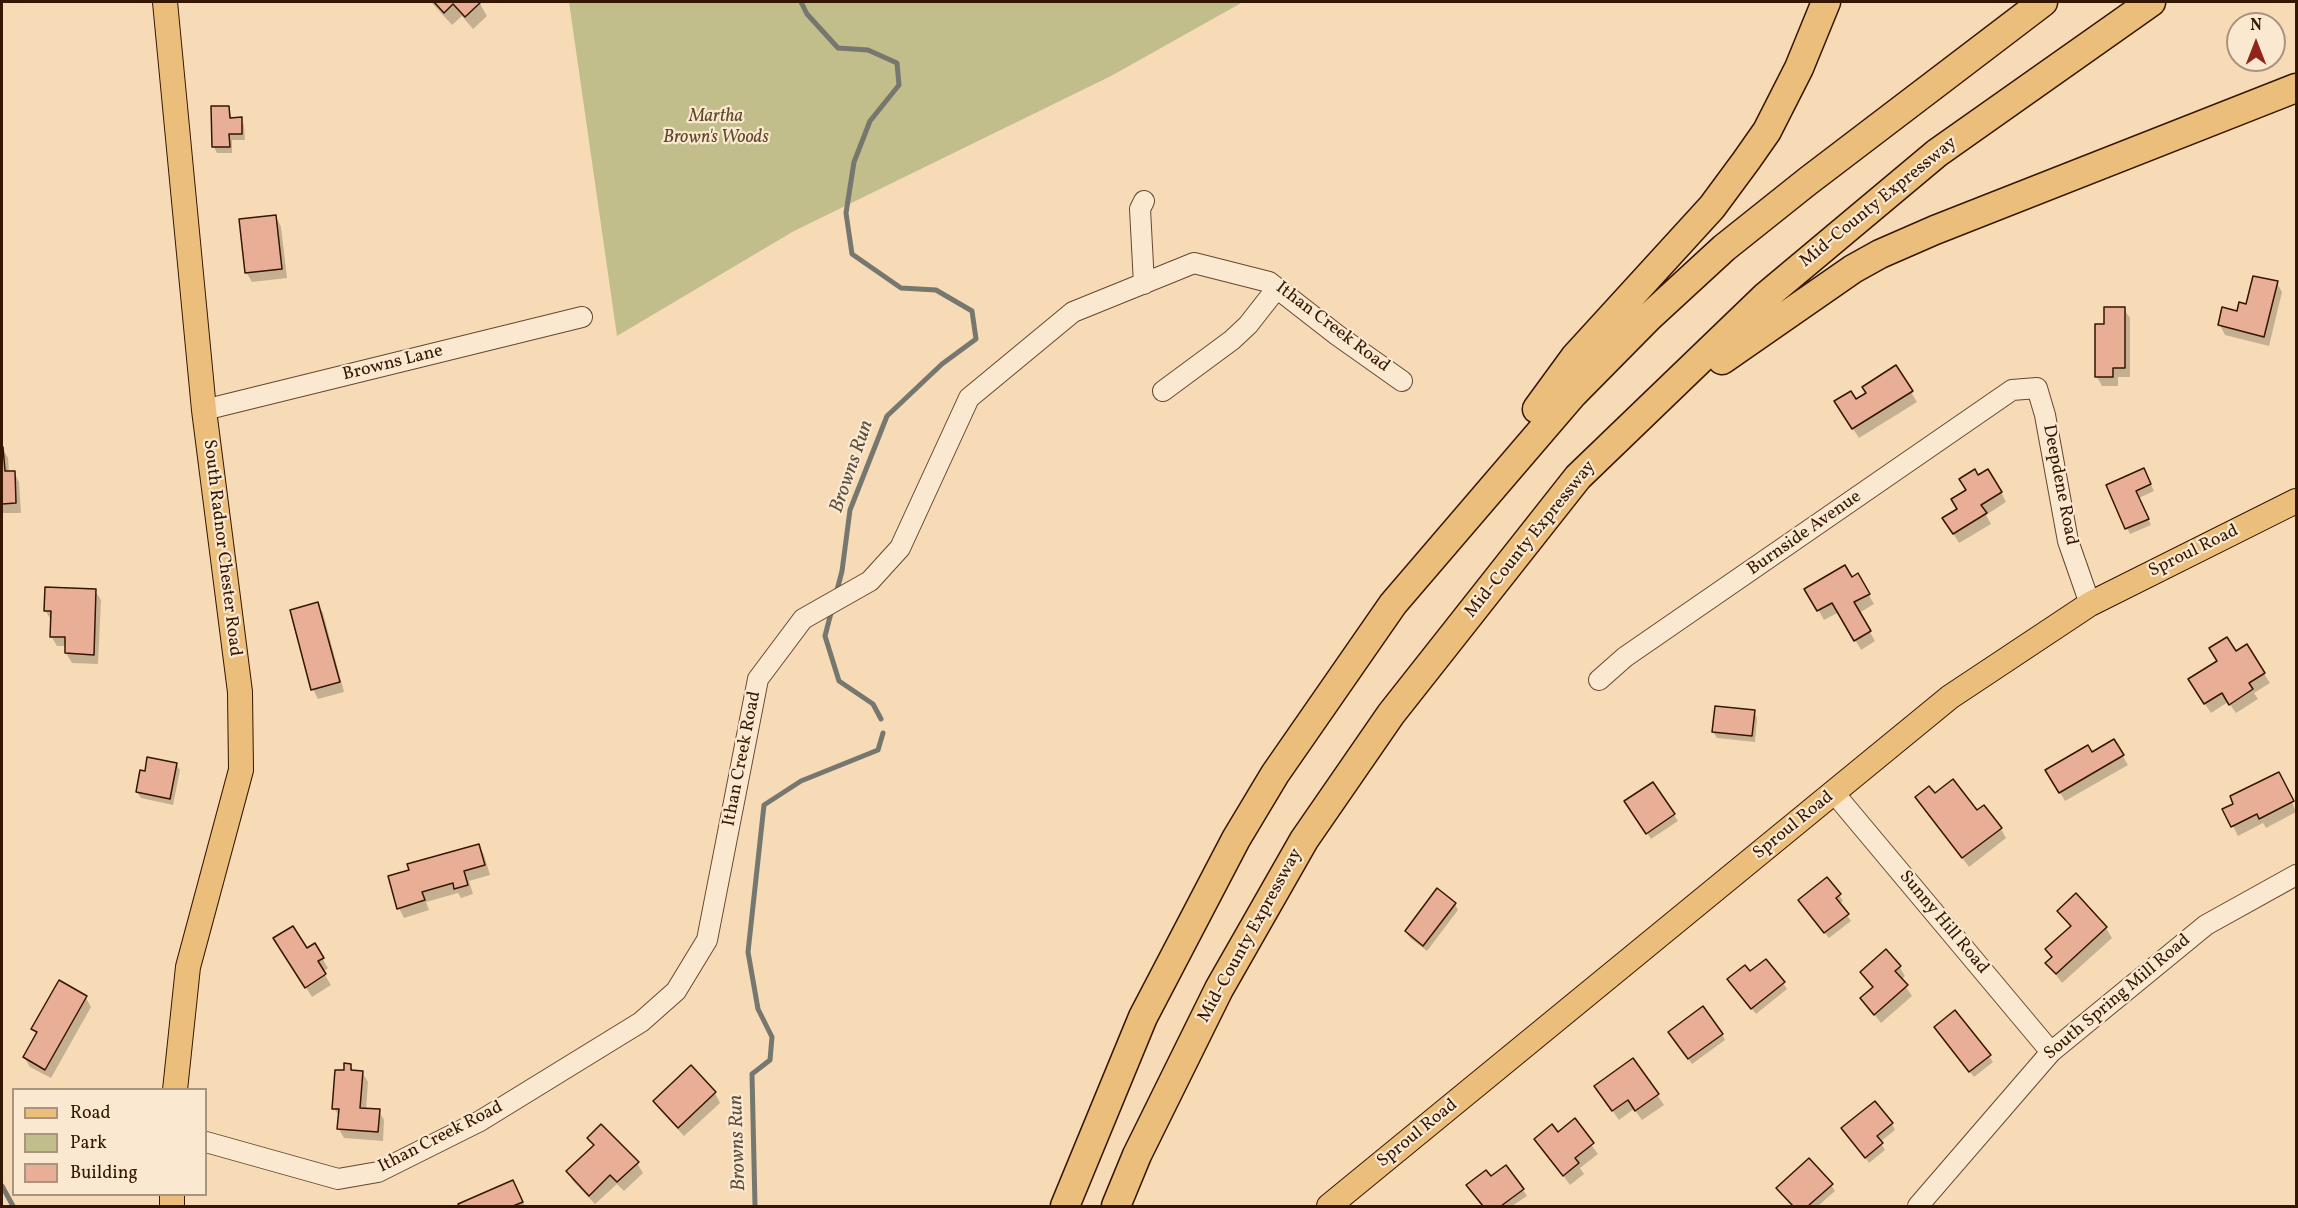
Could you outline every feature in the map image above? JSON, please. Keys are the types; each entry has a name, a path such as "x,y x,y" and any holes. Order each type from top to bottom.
{"highway":[{"path":"1065,1206 1143,1017 1236,838 1275,774 1393,604 1575,357 1712,207 1740,170 1767,131 1798,68 1826,2"},
{"path":"1393,604 1573,394 1649,317 1725,248 1808,181 2043,2"},
{"name":"Mid-County Expressway","path":"1116,1206 1137,1155 1219,989 1304,840 1391,714 1578,477 1765,297 1937,153 2151,2"},
{"path":"1578,477 1734,351 1816,293 1880,254 1944,226 2296,88"}],"main road":[{"name":"South Radnor Chester Road","path":"165,2 204,410 240,692 240,770 188,967 175,1088"},
{"name":"Sproul Road","path":"1329,1206 1950,697 2090,604 2296,501"}],"street":[{"path":"1144,201 1140,209 1144,284"},
{"name":"Ithan Creek Road","path":"207,1142 338,1179 378,1172 480,1121 641,1022 676,991 707,940 759,679 802,619 870,581 900,548 969,398 1073,312 1194,264 1269,282 1337,335 1402,381"},
{"path":"1163,391 1232,340 1248,325 1277,288"},
{"name":"Browns Lane","path":"204,410 582,317"},
{"name":"Deepdene Road","path":"2012,390 2037,388 2045,415 2067,541 2090,604"},
{"name":"Burnside Avenue","path":"1599,680 1625,657 2012,390"},
{"name":"Sunny Hill Road","path":"1834,793 2051,1052"},
{"name":"South Spring Mill Road","path":"1918,1206 2051,1052 2206,925 2296,875"}],"green space":[{"name":"Martha Brown's Woods","path":"569,2 1243,2 1111,76 794,231 617,336"}],"building":[{"path":"434,2 481,2 465,17 453,4 444,13"},
{"path":"211,106 229,106 230,118 242,117 242,134 229,134 230,147 212,147"},
{"path":"276,215 282,269 245,273 239,219"},
{"path":"2253,276 2278,281 2264,337 2218,325 2222,307 2237,311 2239,302 2246,304"},
{"path":"2104,307 2125,307 2125,368 2113,368 2113,377 2095,377 2095,324 2104,324"},
{"path":"1896,365 1913,391 1852,429 1834,401 1851,391 1856,399 1866,393 1862,387"},
{"path":"2,447 5,471 15,471 16,503 2,504"},
{"path":"2144,468 2151,484 2136,491 2149,519 2125,529 2106,485"},
{"path":"1975,469 1978,475 1988,469 2002,492 1981,505 1987,513 1953,534 1942,518 1957,509 1951,499 1966,490 1959,479"},
{"path":"1845,565 1852,577 1858,573 1870,594 1854,602 1871,631 1854,641 1832,603 1817,611 1804,589"},
{"path":"45,587 96,589 94,655 65,653 65,637 50,637 51,611 44,611"},
{"path":"318,602 340,682 311,690 290,610"},
{"path":"2227,637 2236,651 2247,644 2265,673 2249,683 2253,689 2229,705 2222,693 2204,704 2188,679 2217,661 2209,648"},
{"path":"1715,706 1755,710 1752,736 1712,732"},
{"path":"2114,739 2124,755 2059,793 2045,770 2088,745 2092,752"},
{"path":"147,757 177,763 170,799 136,792 140,770 145,771"},
{"path":"2279,772 2294,801 2259,819 2257,814 2231,827 2222,809 2233,804 2230,796"},
{"path":"1953,779 1977,810 1984,805 2002,828 1962,858 1915,797 1929,786 1935,793"},
{"path":"1653,782 1675,814 1646,834 1624,801"},
{"path":"479,844 485,865 464,871 468,885 454,889 453,883 422,892 425,900 397,909 388,876 409,870 407,864"},
{"path":"1827,877 1841,894 1836,898 1849,914 1824,933 1798,900"},
{"path":"1437,888 1456,903 1423,946 1405,931"},
{"path":"2076,893 2107,927 2056,974 2045,963 2052,957 2045,949 2071,926 2057,911"},
{"path":"293,926 307,948 315,943 324,958 318,961 326,974 305,988 273,938"},
{"path":"1886,949 1901,966 1895,971 1908,985 1874,1015 1860,998 1873,987 1860,972"},
{"path":"1766,959 1785,982 1751,1009 1727,979 1745,965 1750,971"},
{"path":"59,980 87,996 45,1070 23,1057 37,1032 31,1029"},
{"path":"1703,1006 1723,1034 1688,1059 1668,1032"},
{"path":"1955,1010 1991,1055 1969,1072 1934,1027"},
{"path":"1633,1058 1659,1094 1635,1111 1628,1100 1612,1111 1594,1086"},
{"path":"344,1063 351,1064 351,1070 363,1071 360,1108 380,1109 378,1132 337,1129 339,1109 332,1109 335,1070 344,1070"},
{"path":"691,1065 716,1092 678,1128 653,1101"},
{"path":"1875,1101 1893,1123 1877,1136 1883,1143 1865,1158 1841,1128"},
{"path":"1575,1118 1594,1143 1575,1158 1579,1163 1563,1176 1534,1139 1552,1124 1558,1132"},
{"path":"601,1124 639,1162 617,1182 610,1175 589,1196 566,1171 594,1145 587,1138"},
{"path":"1809,1158 1833,1184 1808,1206 1793,1206 1776,1188"},
{"path":"1506,1165 1524,1189 1501,1206 1483,1206 1466,1185 1486,1170 1491,1176"},
{"path":"513,1180 523,1202 513,1206 459,1206 458,1204"}],"waterway":[{"name":"Browns Run","path":"801,2 807,14 838,48 868,50 897,63 899,85 870,121 854,162 846,213 852,254 901,288 936,290 972,311 976,339 942,364 887,416 850,510 842,571 836,594"},
{"name":"Browns Run","path":"832,609 825,636 839,681 873,704 881,719"},
{"name":"Browns Run","path":"755,1206 752,1074 770,1060 772,1037 758,1009 748,952 764,805 801,781 878,750 883,733"},
{"path":"2,1186 13,1206"}]}
